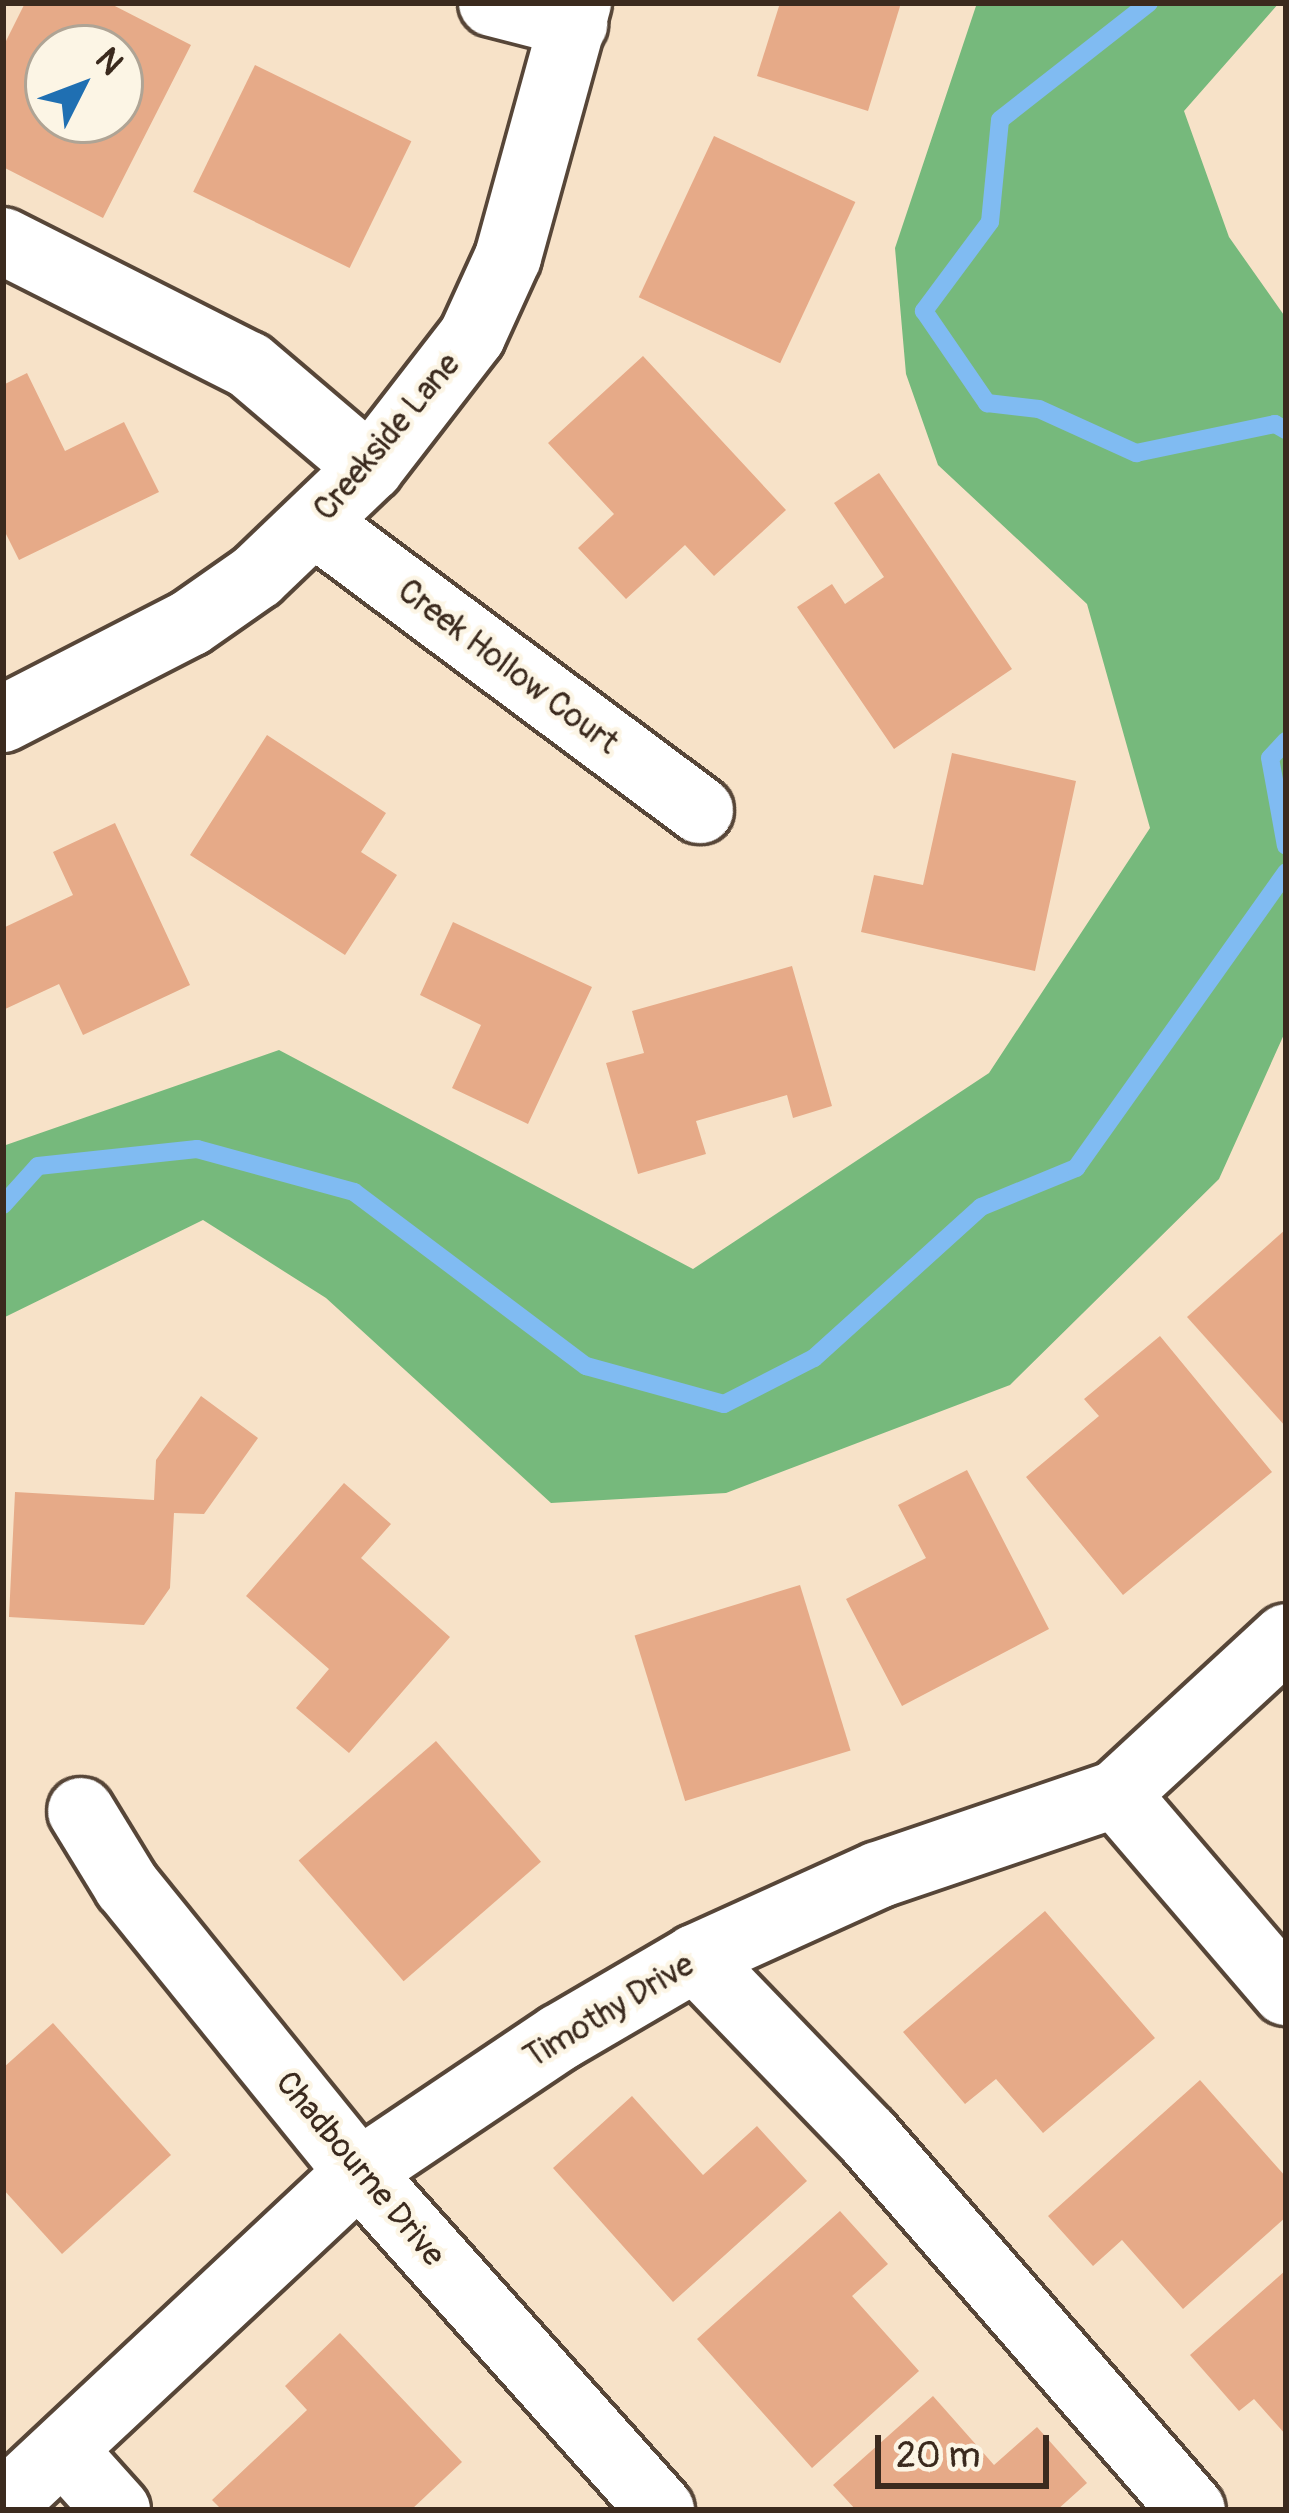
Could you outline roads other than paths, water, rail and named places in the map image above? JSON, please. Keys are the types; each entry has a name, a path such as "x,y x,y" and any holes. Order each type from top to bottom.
{"street":[{"path":"492,3 576,13"},
{"name":"Creekside Lane","path":"3,719 190,622 316,524 370,468 472,335 508,256 576,13"},
{"path":"3,242 249,365 370,468"},
{"name":"Creek Hollow Court","path":"316,524 700,810"},
{"name":"Timothy Drive","path":"3,2506 359,2172 695,1958 878,1875 1116,1794 1286,1637"},
{"path":"1116,1794 1286,1992"},
{"name":"Chadbourne Drive","path":"81,1811 127,1886 359,2172 661,2510"},
{"path":"695,1958 867,2136 1192,2510"},
{"path":"65,2452 116,2510"}],"waterway":[{"path":"1149,3 1000,120 990,222 924,311 987,403 1039,409 1136,453 1275,424 1286,430"},
{"path":"1286,741 1270,758 1286,846"},
{"path":"3,1205 38,1166 197,1149 354,1192 586,1366 724,1404 814,1358 981,1207 1076,1168 1286,872"}]}
